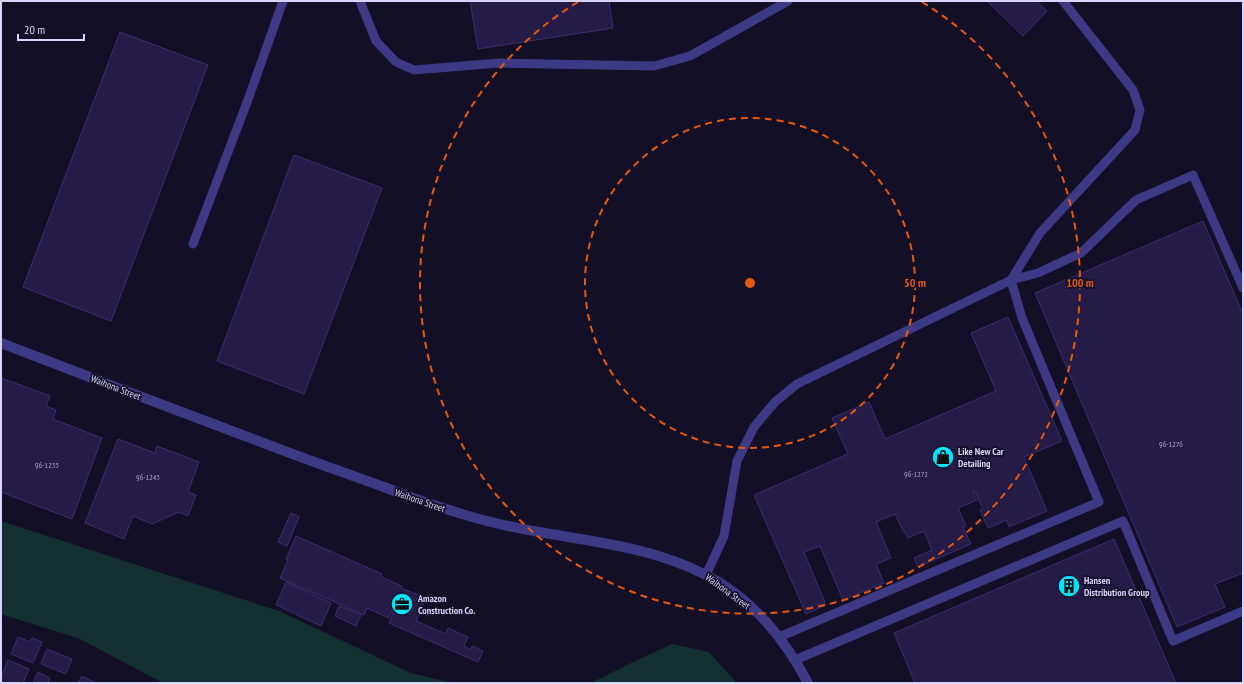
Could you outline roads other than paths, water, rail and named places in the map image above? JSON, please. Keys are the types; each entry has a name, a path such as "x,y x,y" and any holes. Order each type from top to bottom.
{"street":[{"name":"Waihona Street","path":"1,344 314,463 468,516 524,530 614,544 679,562 706,575 744,600 764,619 779,637 795,660 808,683"}],"lane":[{"path":"193,244 284,1"},
{"path":"360,1 376,41 396,62 414,70 499,63 654,66 690,56 788,1"},
{"path":"779,637 1099,502 1022,318 1011,280 1040,233 1135,130 1140,110 1133,90 1063,1"},
{"path":"706,575 724,536 737,461 754,427 775,402 797,384 1011,280 1038,273 1081,253 1136,200 1193,175 1243,288"},
{"path":"795,660 1123,521 1172,640 1243,611"}],"place":[{"name":"Like New Car Detailing","path":"943,457"},
{"name":"Hansen Distribution Group","path":"1069,586"},
{"name":"Amazon Construction Co.","path":"402,604"}]}
